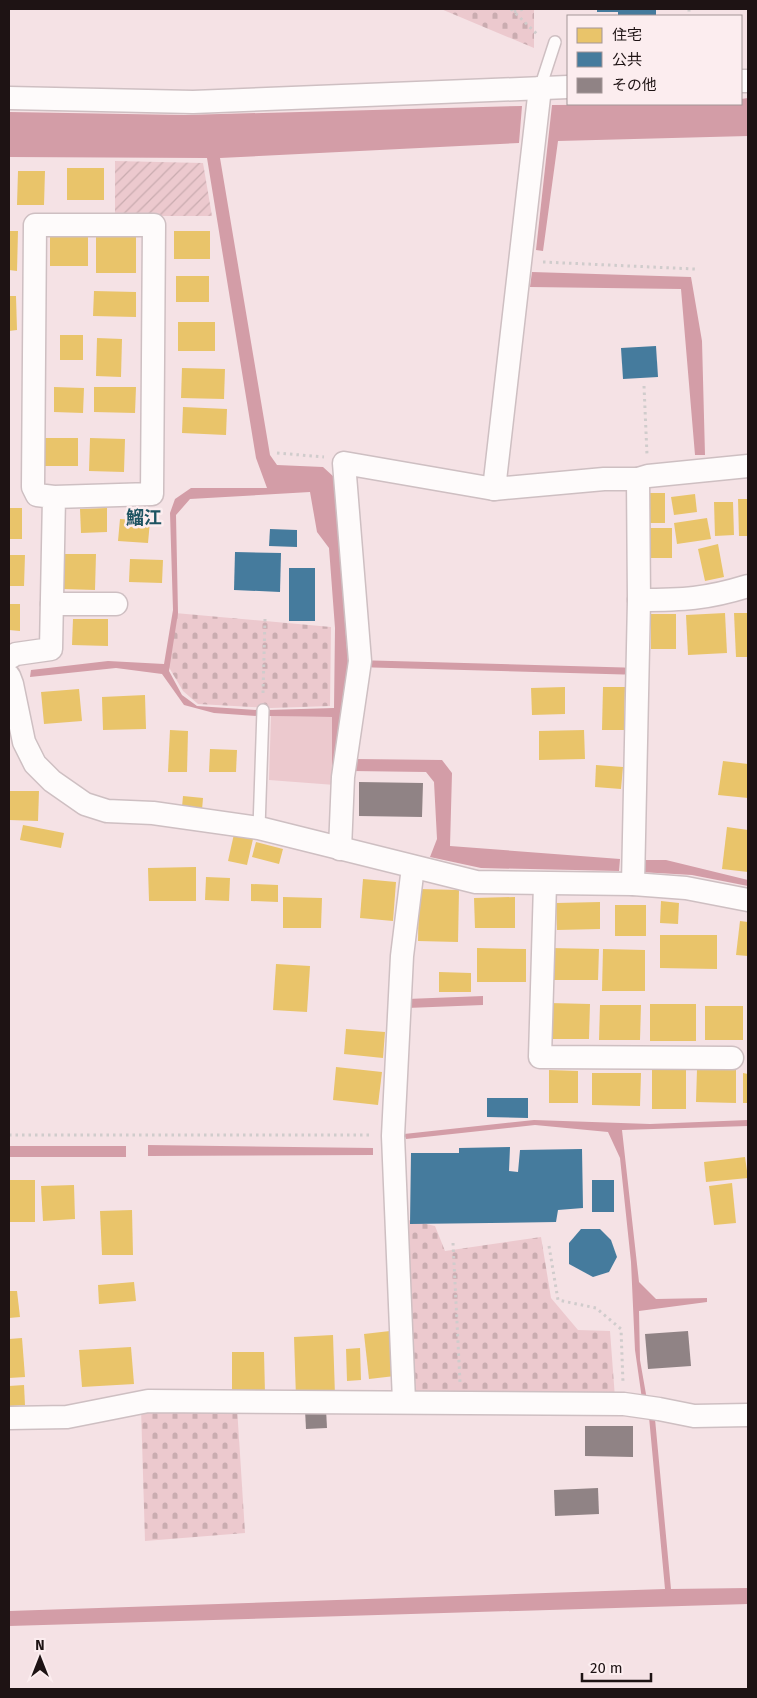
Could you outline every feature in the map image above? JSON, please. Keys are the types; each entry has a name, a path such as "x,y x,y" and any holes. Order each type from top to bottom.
{"street":[{"path":"9,98 194,102 567,87"},
{"path":"494,489 540,88"},
{"path":"35,225 154,225 152,494 54,497 37,495 33,487 35,225"},
{"path":"340,849 343,777 360,661 344,463 494,489 748,466"},
{"path":"633,884 643,477"},
{"path":"9,658 16,654 51,650 54,497"},
{"path":"639,600 689,600 714,597 748,586"},
{"path":"52,604 116,604"},
{"path":"9,676 24,742 35,764 52,781 85,804 107,812 153,813 259,828 476,882 633,884 686,888 748,900"},
{"path":"404,1401 394,1136 402,956 413,867"},
{"path":"545,884 540,1057 732,1058"},
{"path":"9,1418 67,1417 148,1401 404,1401 624,1404 694,1416 748,1414"}],"lane":[{"path":"540,88 554,46"},
{"path":"259,828 263,710"}],"path":[{"path":"512,10 524,9"},
{"path":"512,10 554,46"},
{"path":"520,261 696,269"},
{"path":"643,477 644,386"},
{"path":"277,453 321,456 344,463"},
{"path":"263,710 265,619"},
{"path":"9,1135 394,1136"},
{"path":"453,1243 461,1402"},
{"path":"549,1246 558,1300 596,1308 621,1329 624,1404"}],"green space":[{"path":"441,9 534,9 534,48"},
{"path":"115,161 203,163 212,216 115,216"},
{"path":"175,613 331,627 330,706 271,708 198,704 183,691 167,664"},
{"path":"271,716 332,717 332,765 336,767 335,785 269,780"},
{"path":"404,1219 435,1226 445,1251 541,1237 551,1298 578,1330 610,1331 615,1398 410,1394"},
{"path":"237,1407 245,1533 145,1541 141,1408"}],"shaded area":[{"path":"748,98 748,136 558,141 543,251 536,250 552,105 742,105 742,99"},
{"path":"522,106 519,143 220,158 270,455 277,465 323,467 334,477 348,663 336,767 332,765 332,717 269,716 268,710 334,708 335,628 329,548 317,532 310,492 190,499 176,515 178,613 169,671 182,695 197,706 257,710 257,716 214,713 184,705 162,674 116,668 30,677 31,670 108,661 164,664 173,610 170,513 175,499 191,488 267,488 256,458 207,158 9,157 9,112 185,115"},
{"path":"532,272 691,277 702,341 705,455 695,455 681,289 530,287"},
{"path":"355,759 442,760 452,773 450,846 620,859 619,871 481,868 430,857 437,839 434,782 426,772 352,771"},
{"path":"640,860 666,860 748,880 748,886 692,875 640,872"},
{"path":"483,996 483,1005 407,1008 407,999"},
{"path":"534,1120 650,1124 748,1120 748,1126 622,1130 639,1282 656,1299 707,1298 707,1302 639,1311 640,1360 647,1400 642,1399 635,1350 631,1262 620,1158 608,1132 535,1125 406,1139 404,1134"},
{"path":"148,1145 373,1148 373,1155 148,1156"},
{"path":"9,1146 126,1146 126,1157 9,1157"},
{"path":"649,1417 655,1419 671,1589 748,1588 748,1604 9,1626 9,1611 665,1589"}],"building: 住宅":[{"path":"67,168 104,168 104,200 67,200"},
{"path":"18,171 45,171 44,205 17,205"},
{"path":"9,231 18,231 17,271 9,270"},
{"path":"174,231 210,231 210,259 174,259"},
{"path":"50,237 88,237 88,266 50,266"},
{"path":"96,237 136,237 136,273 96,273"},
{"path":"176,276 209,276 209,302 176,302"},
{"path":"94,291 136,292 136,317 93,316"},
{"path":"9,296 16,296 17,330 9,331"},
{"path":"178,322 215,322 215,351 178,351"},
{"path":"60,335 83,335 83,360 60,360"},
{"path":"97,338 122,339 121,377 96,376"},
{"path":"182,368 225,369 224,399 181,398"},
{"path":"54,387 84,388 83,413 54,412"},
{"path":"94,387 136,387 135,413 94,412"},
{"path":"183,407 227,409 226,435 182,433"},
{"path":"43,438 78,438 78,466 43,466"},
{"path":"90,438 125,439 124,472 89,471"},
{"path":"644,493 665,493 665,523 644,523"},
{"path":"695,494 697,512 674,515 671,497"},
{"path":"738,499 748,499 748,536 739,536"},
{"path":"714,502 733,502 734,535 715,536"},
{"path":"9,508 22,508 22,539 9,539"},
{"path":"107,508 107,532 81,533 80,509"},
{"path":"707,518 711,539 677,544 674,523"},
{"path":"120,519 150,521 148,543 118,541"},
{"path":"648,528 672,528 672,558 648,558"},
{"path":"718,544 724,577 705,581 698,549"},
{"path":"64,554 96,554 95,590 63,589"},
{"path":"9,555 25,555 24,586 9,586"},
{"path":"130,559 163,560 162,583 129,582"},
{"path":"9,604 20,604 20,631 9,630"},
{"path":"725,613 727,653 688,655 686,615"},
{"path":"734,613 748,613 748,657 736,657"},
{"path":"651,614 676,614 676,649 651,649"},
{"path":"73,619 108,619 108,646 72,645"},
{"path":"565,687 565,714 532,715 531,688"},
{"path":"603,687 625,687 624,730 602,730"},
{"path":"79,689 82,721 44,724 41,692"},
{"path":"145,695 146,729 103,730 102,697"},
{"path":"170,730 188,731 187,772 168,772"},
{"path":"584,730 585,759 539,760 539,731"},
{"path":"210,749 237,750 236,772 209,772"},
{"path":"723,761 748,764 748,798 718,795"},
{"path":"596,765 623,767 621,789 595,787"},
{"path":"9,791 39,791 38,821 9,820"},
{"path":"183,796 203,798 202,810 182,807"},
{"path":"23,825 64,833 61,848 20,840"},
{"path":"727,827 748,830 748,872 722,869"},
{"path":"234,834 253,839 247,865 228,861"},
{"path":"256,842 283,849 279,864 252,857"},
{"path":"196,867 196,901 149,901 148,868"},
{"path":"206,877 230,878 229,901 205,900"},
{"path":"363,879 396,882 393,921 360,918"},
{"path":"251,884 278,885 278,902 251,901"},
{"path":"419,889 459,890 458,942 418,941"},
{"path":"283,897 322,898 321,928 283,928"},
{"path":"515,897 515,928 475,928 474,898"},
{"path":"661,901 679,903 678,924 660,923"},
{"path":"600,902 600,929 557,930 556,903"},
{"path":"615,905 646,905 646,936 615,936"},
{"path":"740,921 748,922 748,956 736,955"},
{"path":"660,935 717,935 717,969 660,968"},
{"path":"477,948 526,949 526,982 477,982"},
{"path":"550,948 599,949 598,980 550,980"},
{"path":"603,949 645,950 645,991 602,991"},
{"path":"276,964 310,966 307,1012 273,1010"},
{"path":"439,972 471,973 471,992 439,992"},
{"path":"549,1003 590,1004 589,1039 549,1039"},
{"path":"650,1004 696,1004 696,1041 650,1041"},
{"path":"600,1005 641,1005 640,1040 599,1040"},
{"path":"705,1006 743,1006 743,1040 705,1040"},
{"path":"346,1029 385,1032 383,1058 344,1054"},
{"path":"336,1067 382,1072 378,1105 333,1100"},
{"path":"697,1069 736,1070 736,1103 696,1102"},
{"path":"549,1070 578,1071 578,1103 549,1103"},
{"path":"652,1070 686,1070 686,1109 652,1109"},
{"path":"592,1073 641,1073 640,1106 592,1105"},
{"path":"743,1073 748,1074 748,1103 743,1103"},
{"path":"745,1157 748,1178 706,1182 704,1162"},
{"path":"9,1180 35,1180 35,1222 9,1222"},
{"path":"732,1183 736,1223 714,1225 709,1186"},
{"path":"74,1185 75,1219 43,1221 41,1186"},
{"path":"132,1210 133,1255 102,1255 100,1211"},
{"path":"134,1282 136,1301 99,1304 98,1285"},
{"path":"9,1291 17,1291 20,1317 9,1318"},
{"path":"390,1331 395,1376 369,1379 364,1334"},
{"path":"333,1335 335,1396 296,1398 294,1337"},
{"path":"22,1338 25,1377 9,1378 9,1339"},
{"path":"131,1347 134,1384 82,1387 79,1350"},
{"path":"360,1348 361,1380 347,1381 346,1349"},
{"path":"232,1352 264,1352 265,1394 232,1394"},
{"path":"24,1385 25,1405 9,1406 9,1386"}],"building: 公共":[{"path":"597,9 656,9 656,15 618,15 618,12 597,12"},
{"path":"656,346 658,377 623,379 621,348"},
{"path":"270,529 297,530 297,547 269,546"},
{"path":"235,552 281,553 280,592 234,590"},
{"path":"289,568 315,568 315,621 289,621"},
{"path":"487,1098 528,1098 528,1118 487,1117"},
{"path":"510,1147 509,1171 518,1172 520,1150 582,1149 583,1208 558,1210 556,1222 410,1224 411,1153 459,1153 459,1148"},
{"path":"592,1180 614,1180 614,1212 592,1212"},
{"path":"581,1229 600,1229 611,1240 617,1257 609,1272 593,1277 569,1264 569,1243"}],"building: その他":[{"path":"359,782 423,783 422,817 359,816"},
{"path":"688,1331 691,1366 648,1369 645,1334"},
{"path":"326,1409 327,1428 306,1429 305,1410"},
{"path":"585,1426 633,1426 633,1457 585,1456"},
{"path":"598,1488 599,1514 555,1516 554,1490"}],"waterway":[{"path":"373,664 624,671"}],"district":[{"name":"鰡江","path":"144,518"}]}
